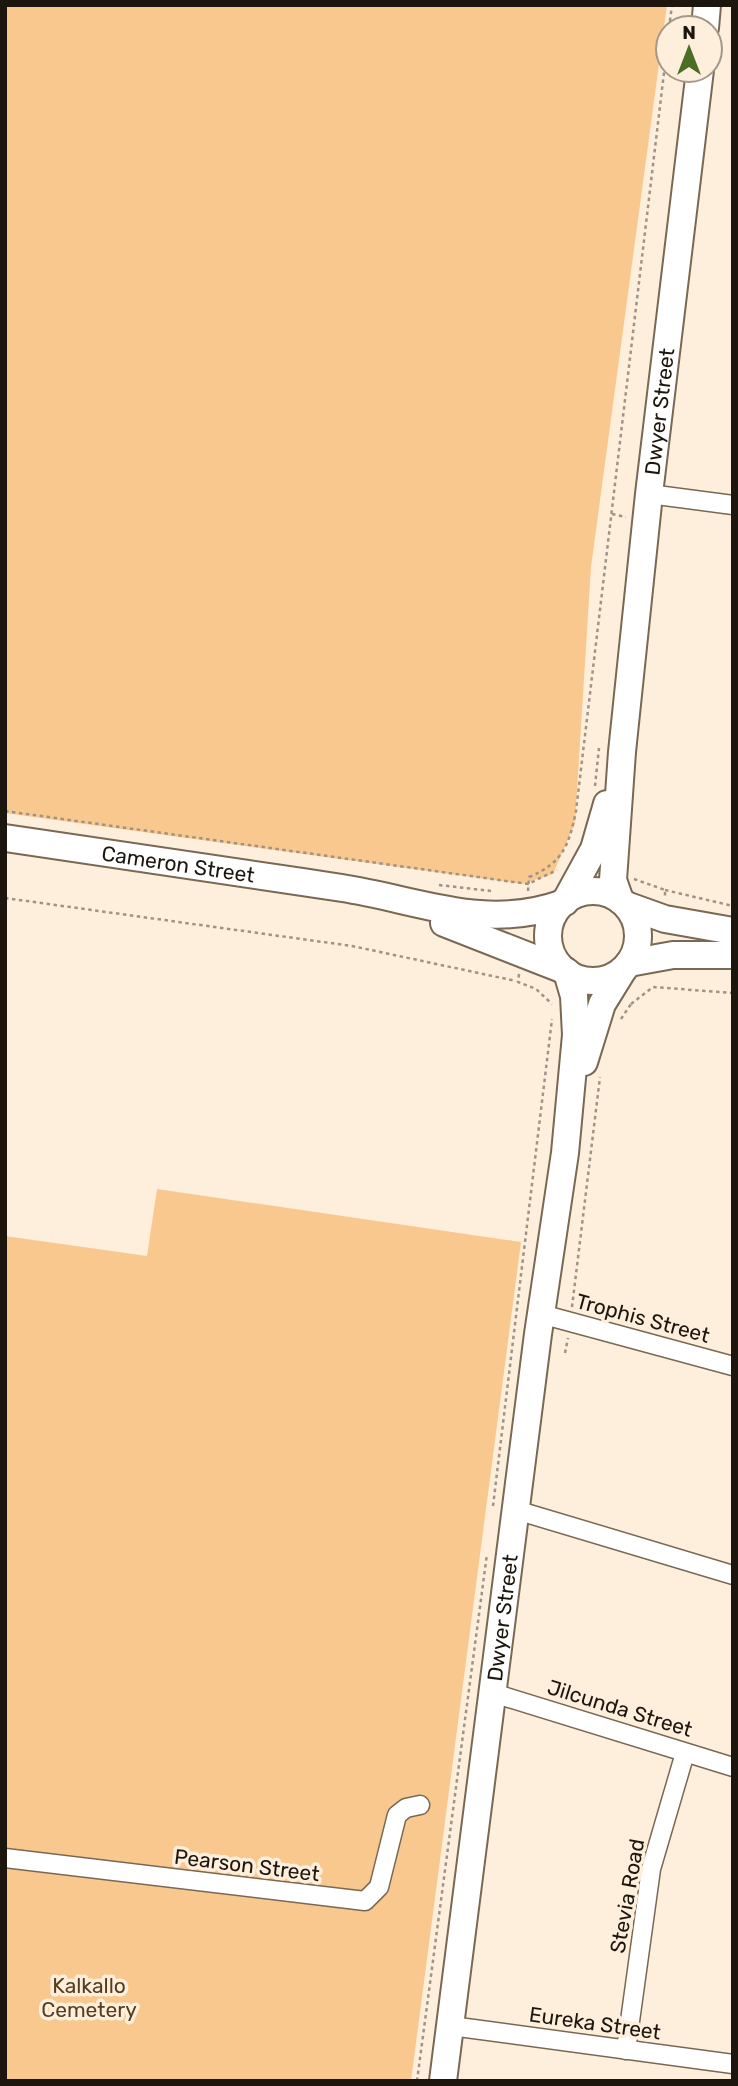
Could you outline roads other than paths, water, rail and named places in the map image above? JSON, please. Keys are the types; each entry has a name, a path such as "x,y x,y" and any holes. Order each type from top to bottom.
{"street":[{"name":"Dwyer Street","path":"623,903 613,880 622,752 649,494 698,84"},
{"path":"649,494 733,505"},
{"name":"Dwyer Street","path":"563,903 594,849 622,752"},
{"name":"Cameron Street","path":"5,838 350,890 457,913 492,917 537,913 563,903"},
{"name":"Cameron Street","path":"350,890 492,939 565,971"},
{"path":"733,931 665,919 623,903 609,894 586,892 563,903 554,914 548,938 550,950 565,971 595,981 626,967 673,955 733,955"},
{"path":"623,903 638,928 635,953 626,967"},
{"name":"Dwyer Street","path":"565,1153 587,1049 609,1014 626,967"},
{"name":"Dwyer Street","path":"443,2081 493,1693 504,1510 541,1314 565,1153 576,1035 563,1003 565,971"},
{"name":"Trophis Street","path":"541,1314 733,1366"},
{"path":"504,1510 733,1575"},
{"name":"Jilcunda Street","path":"493,1693 733,1767"},
{"name":"Stevia Road","path":"625,2050 651,1869 685,1753"},
{"name":"Pearson Street","path":"5,1858 365,1901 379,1887 397,1815 406,1808 420,1805"},
{"name":"Eureka Street","path":"451,2026 733,2064"}],"park label":[{"name":"Kalkallo Cemetery","path":"89,1997"}]}
